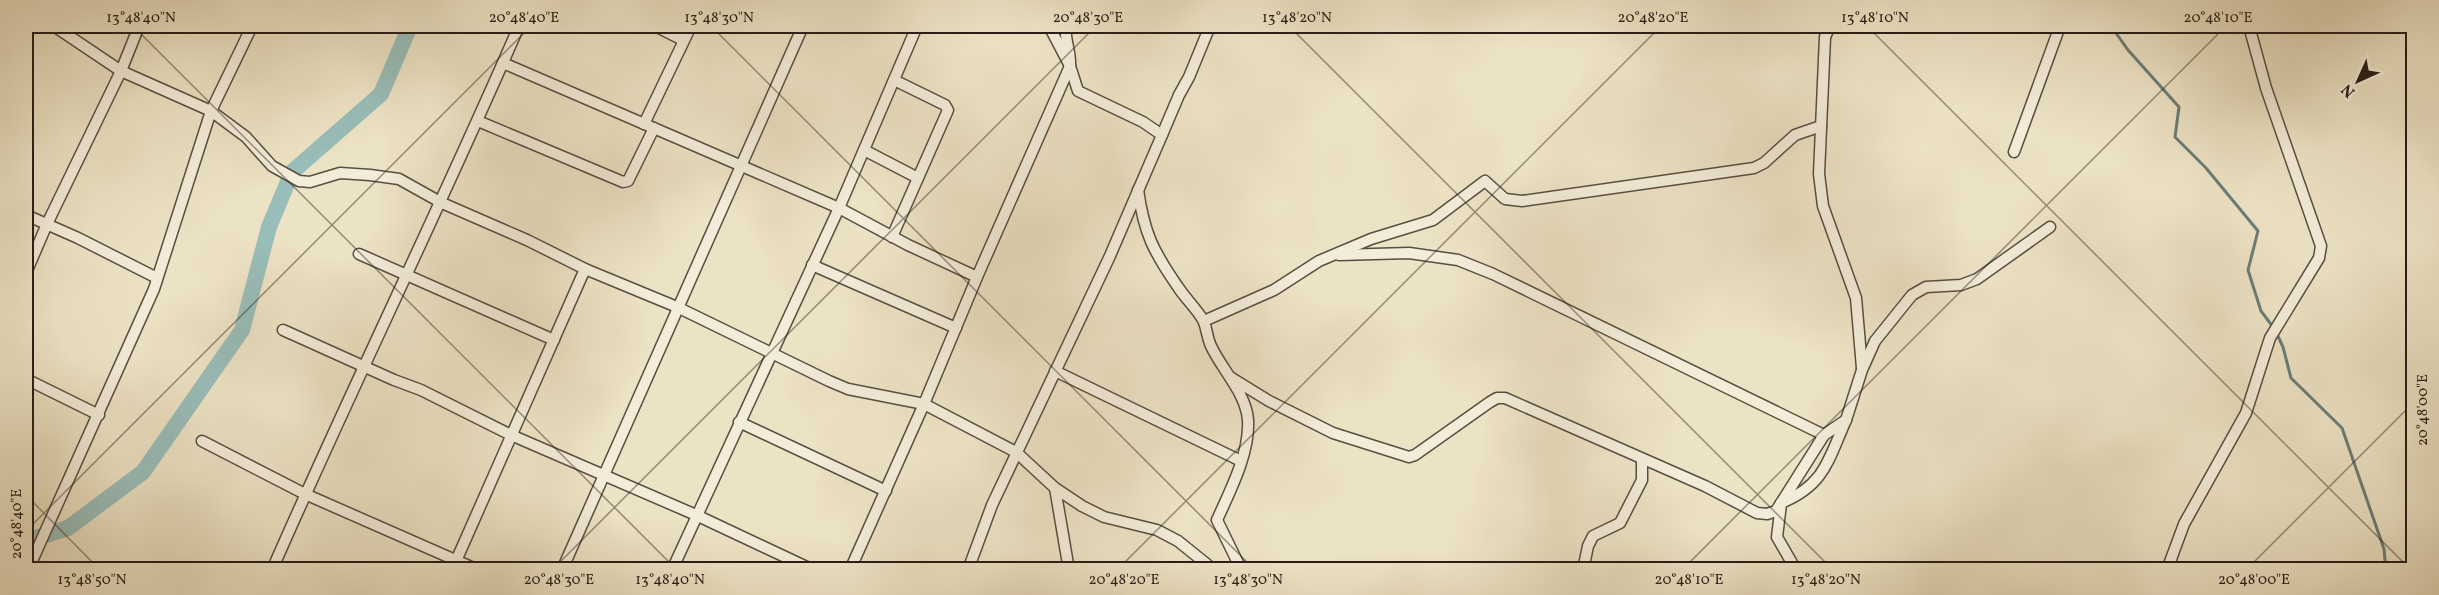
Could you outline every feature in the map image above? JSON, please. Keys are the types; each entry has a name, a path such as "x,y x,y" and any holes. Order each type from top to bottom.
{"street":[{"path":"54,26 121,71 211,111 246,136 272,166 298,181 310,183 340,173 399,179 442,202 585,269 677,307 848,389 924,404 1016,452 1055,488 1082,506 1104,517 1157,530 1178,541 1214,570"},
{"path":"26,273 47,224 121,71 139,26"},
{"path":"28,570 99,415 157,278 211,111 252,26"},
{"path":"272,570 363,366 442,202 519,26"},
{"path":"655,26 683,40"},
{"path":"478,121 623,182 628,181 683,40 691,26"},
{"path":"562,570 803,26"},
{"path":"672,570 839,208 917,26"},
{"path":"1049,26 1070,66 1078,91 1143,122 1162,135"},
{"path":"850,570 1070,66 1066,26"},
{"path":"968,570 992,505 1109,258 1210,26"},
{"path":"1830,26 1823,31 1819,174 1823,206 1856,298 1863,370"},
{"path":"2014,152 2060,26"},
{"path":"2167,570 2184,524 2246,413 2270,338 2319,258 2321,246 2266,88 2249,26"},
{"path":"503,63 839,208 892,237 977,277"},
{"path":"892,237 948,110 945,105 894,80"},
{"path":"1204,321 1274,290 1307,266 1334,254 1371,239 1433,220 1485,180 1505,199 1522,201 1754,168 1764,163 1795,135 1821,126"},
{"path":"864,150 918,178"},
{"path":"1138,190 1148,238 1178,287 1204,321 1210,345 1230,377 1248,419 1237,476 1217,520 1238,563 1245,570"},
{"path":"26,216 157,278"},
{"path":"1781,503 1799,496 1821,476 1846,420 1875,341 1912,295 1926,287 1961,285 1977,279 2050,227"},
{"path":"1334,254 1409,253 1458,260 1493,274 1824,435"},
{"path":"359,254 554,340"},
{"path":"812,265 956,328"},
{"path":"454,565 585,269"},
{"path":"283,330 421,390 511,435 696,515 813,570"},
{"path":"1055,371 1241,461"},
{"path":"1230,377 1269,401 1333,433 1401,456 1415,455 1490,402 1497,398 1505,398 1758,513 1767,514 1776,511 1824,435 1846,420"},
{"path":"26,379 99,415"},
{"path":"739,422 886,490"},
{"path":"202,441 305,494 454,565 478,570"},
{"path":"1583,570 1588,546 1593,536 1620,523 1642,480 1642,459"},
{"path":"1055,488 1069,570"},
{"path":"1781,503 1777,537 1796,570"},
{"path":"783,570 789,558"}],"waterway":[{"path":"26,541 68,528 143,472 242,330 269,227 292,172 381,94 410,26"},
{"path":"2111,26 2128,50 2179,107 2175,137 2206,168 2258,231 2248,270 2261,311 2273,327"},
{"path":"2276,332 2283,347 2291,378 2342,428 2384,549 2386,570"}]}
